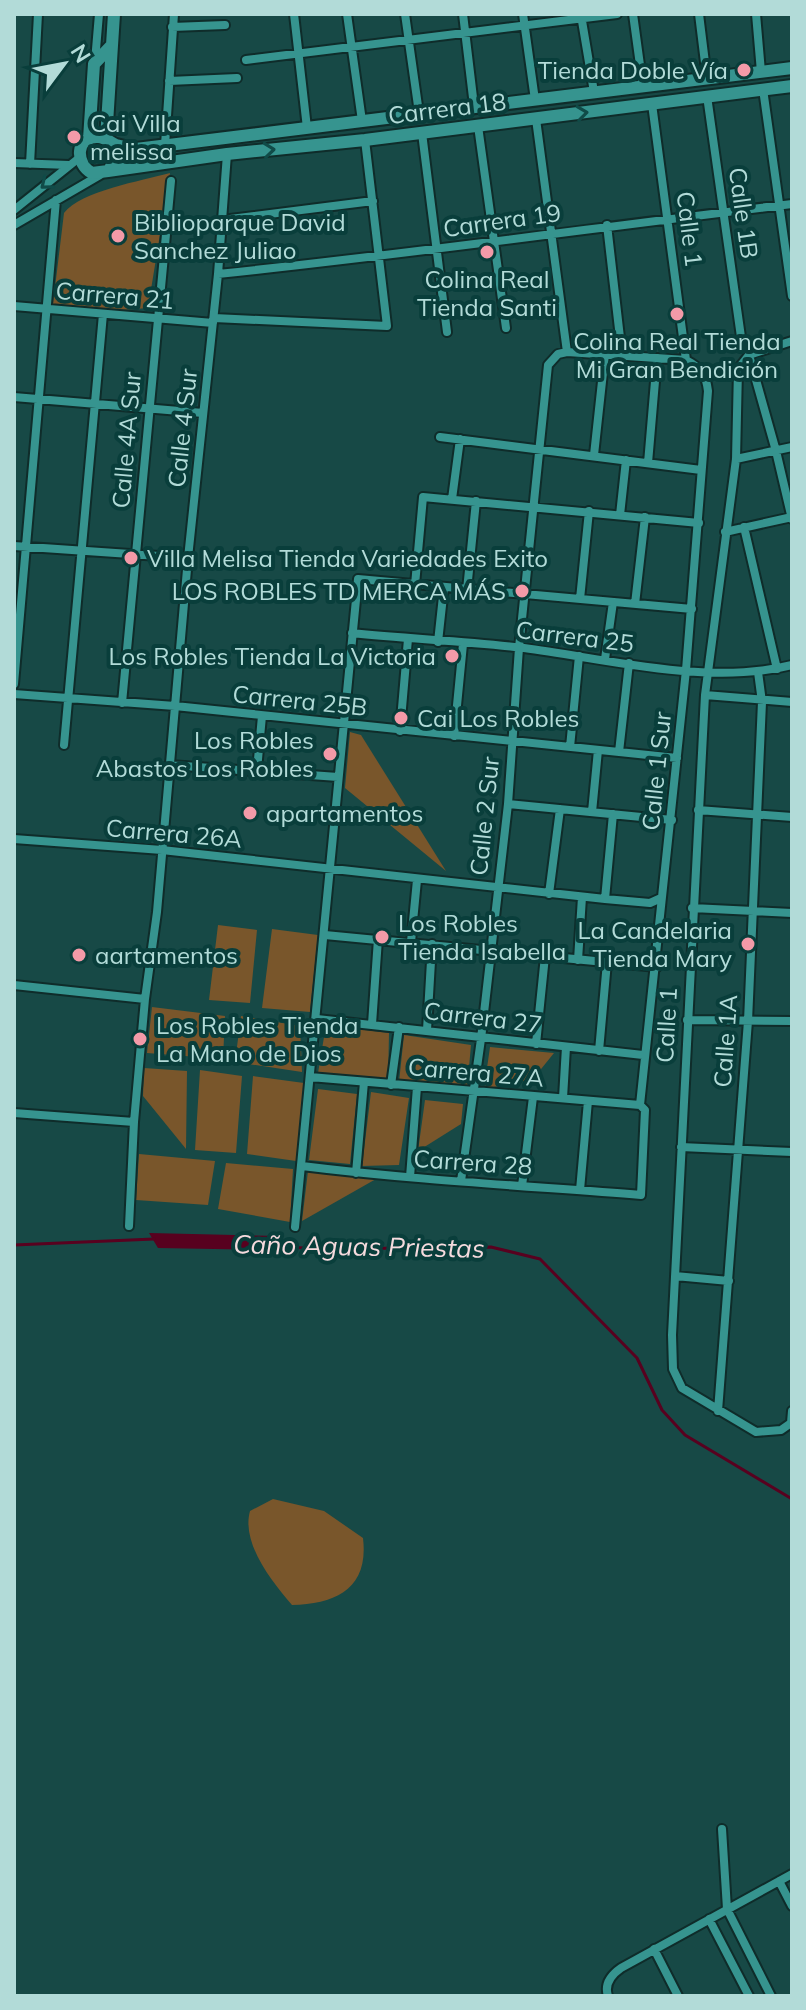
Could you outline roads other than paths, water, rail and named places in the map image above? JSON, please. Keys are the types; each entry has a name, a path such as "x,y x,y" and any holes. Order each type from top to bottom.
{"street":[{"path":"30,164 38,14"},
{"path":"14,210 74,162 89,139 99,14"},
{"path":"14,225 104,172 116,160 109,141 114,14"},
{"path":"165,145 174,14"},
{"path":"294,14 296,54 307,128"},
{"path":"347,14 362,121"},
{"path":"405,14 419,113"},
{"path":"463,14 474,106"},
{"path":"523,14 535,100"},
{"path":"246,60 524,26 581,16 617,14"},
{"path":"633,14 643,87"},
{"path":"699,14 707,79"},
{"path":"756,14 761,72"},
{"path":"581,16 594,92"},
{"path":"172,27 225,25"},
{"path":"94,64 112,45"},
{"name":"Carrera 18","path":"109,141 136,149 792,68"},
{"path":"169,81 237,78"},
{"name":"Carrera 18","path":"104,172 227,154 440,131 792,86"},
{"path":"763,89 792,296"},
{"name":"Calle 1B","path":"707,96 741,337"},
{"name":"Calle 1","path":"652,104 686,360"},
{"path":"439,112 440,131"},
{"path":"536,119 567,352 686,360"},
{"path":"478,126 506,328"},
{"path":"422,133 447,332"},
{"path":"89,139 109,141"},
{"path":"365,140 380,257"},
{"name":"Calle 4 Sur","path":"129,1226 145,999 218,274 227,154"},
{"path":"14,163 74,162 86,170 104,172"},
{"name":"Calle 4A Sur","path":"122,703 171,181"},
{"path":"14,684 56,200"},
{"path":"222,220 373,201"},
{"name":"Carrera 19","path":"218,274 380,257 607,225 792,204"},
{"path":"607,225 622,355"},
{"name":"Carrera 21","path":"14,306 213,321 387,326 380,257"},
{"path":"64,745 103,314"},
{"path":"749,355 792,518 725,532 736,459 738,369 749,355 792,341"},
{"name":"Calle 2 Sur","path":"461,1181 508,804 519,648 548,365 558,354 567,352"},
{"path":"594,455 605,354"},
{"path":"648,463 657,358"},
{"name":"Calle 1 Sur","path":"641,1195 645,1110 640,1105 643,1055 657,967 661,898 677,758 698,672 692,609 708,391 707,377 699,367 686,360"},
{"path":"14,397 203,413"},
{"path":"440,437 701,470"},
{"path":"452,499 460,439"},
{"path":"736,459 792,447"},
{"path":"620,515 626,460"},
{"path":"415,585 423,497 699,523"},
{"path":"467,590 476,501"},
{"path":"580,599 589,511"},
{"path":"635,604 645,517"},
{"path":"744,527 777,669"},
{"name":"Calle 1","path":"725,532 698,672 705,695 692,908 673,1369 682,1388 756,1432 781,1430 791,1423 792,1414"},
{"path":"14,546 188,558"},
{"path":"295,1227 358,579 692,609"},
{"path":"438,642 444,587"},
{"path":"605,659 613,602"},
{"name":"Carrera 25","path":"352,633 519,648 698,672 758,672 792,665"},
{"path":"400,731 408,639"},
{"path":"454,736 463,644"},
{"path":"570,747 579,656"},
{"path":"619,752 629,663"},
{"name":"Calle 1A","path":"718,1411 748,1021 762,702 758,672"},
{"name":"Carrera 25B","path":"14,694 175,706 677,758"},
{"path":"705,695 762,702 792,702"},
{"path":"257,770 262,716"},
{"path":"592,812 598,750"},
{"path":"170,765 338,777"},
{"path":"508,804 672,820"},
{"path":"549,894 560,809"},
{"path":"698,810 792,817"},
{"path":"605,899 613,814"},
{"name":"Carrera 26A","path":"14,839 162,850 549,894 650,903 661,898"},
{"path":"411,942 417,880"},
{"path":"578,960 582,897"},
{"path":"692,908 792,913"},
{"path":"325,935 657,967"},
{"path":"372,1024 378,939"},
{"path":"427,1030 432,944"},
{"path":"536,1044 545,956"},
{"path":"599,1051 607,962"},
{"path":"14,985 145,999"},
{"name":"Carrera 27","path":"317,1019 643,1055"},
{"path":"687,1020 792,1021"},
{"path":"391,1085 399,1027"},
{"path":"563,1098 566,1047"},
{"name":"Carrera 27A","path":"310,1077 640,1105"},
{"path":"356,1173 364,1082"},
{"path":"410,1177 417,1087"},
{"path":"522,1186 533,1097"},
{"path":"580,1190 588,1101"},
{"path":"14,1113 134,1122"},
{"path":"681,1147 792,1152"},
{"name":"Carrera 28","path":"302,1166 641,1195"},
{"path":"675,1276 729,1281"},
{"path":"722,1829 727,1909 771,1996"},
{"path":"608,1996 606,1987 613,1974 792,1874"},
{"path":"779,1881 792,1906"},
{"path":"709,1919 749,1996"},
{"path":"654,1949 678,1996"}],"waterway":[{"name":"Caño Aguas Priestas","path":"14,1245 154,1239"},
{"name":"Caño Aguas Priestas","path":"265,1246 324,1249 491,1247 540,1259 637,1358 662,1410 685,1435 792,1499"}],"place":[{"name":"Tienda Doble Vía","path":"744,70"},
{"name":"Cai Villa melissa","path":"74,137"},
{"name":"Biblioparque David Sanchez Juliao","path":"118,236"},
{"name":"Colina Real Tienda Santi","path":"487,252"},
{"name":"Colina Real Tienda Mi Gran Bendición","path":"677,314"},
{"name":"Villa Melisa Tienda Variedades Exito","path":"131,558"},
{"name":"LOS ROBLES TD MERCA MÁS","path":"522,591"},
{"name":"Los Robles Tienda La Victoria","path":"452,656"},
{"name":"Cai Los Robles","path":"401,718"},
{"name":"Los Robles Abastos Los Robles","path":"330,754"},
{"name":"apartamentos","path":"250,813"},
{"name":"Los Robles Tienda Isabella","path":"382,937"},
{"name":"La Candelaria Tienda Mary","path":"748,944"},
{"name":"aartamentos","path":"79,955"},
{"name":"Los Robles Tienda La Mano de Dios","path":"140,1039"}]}
